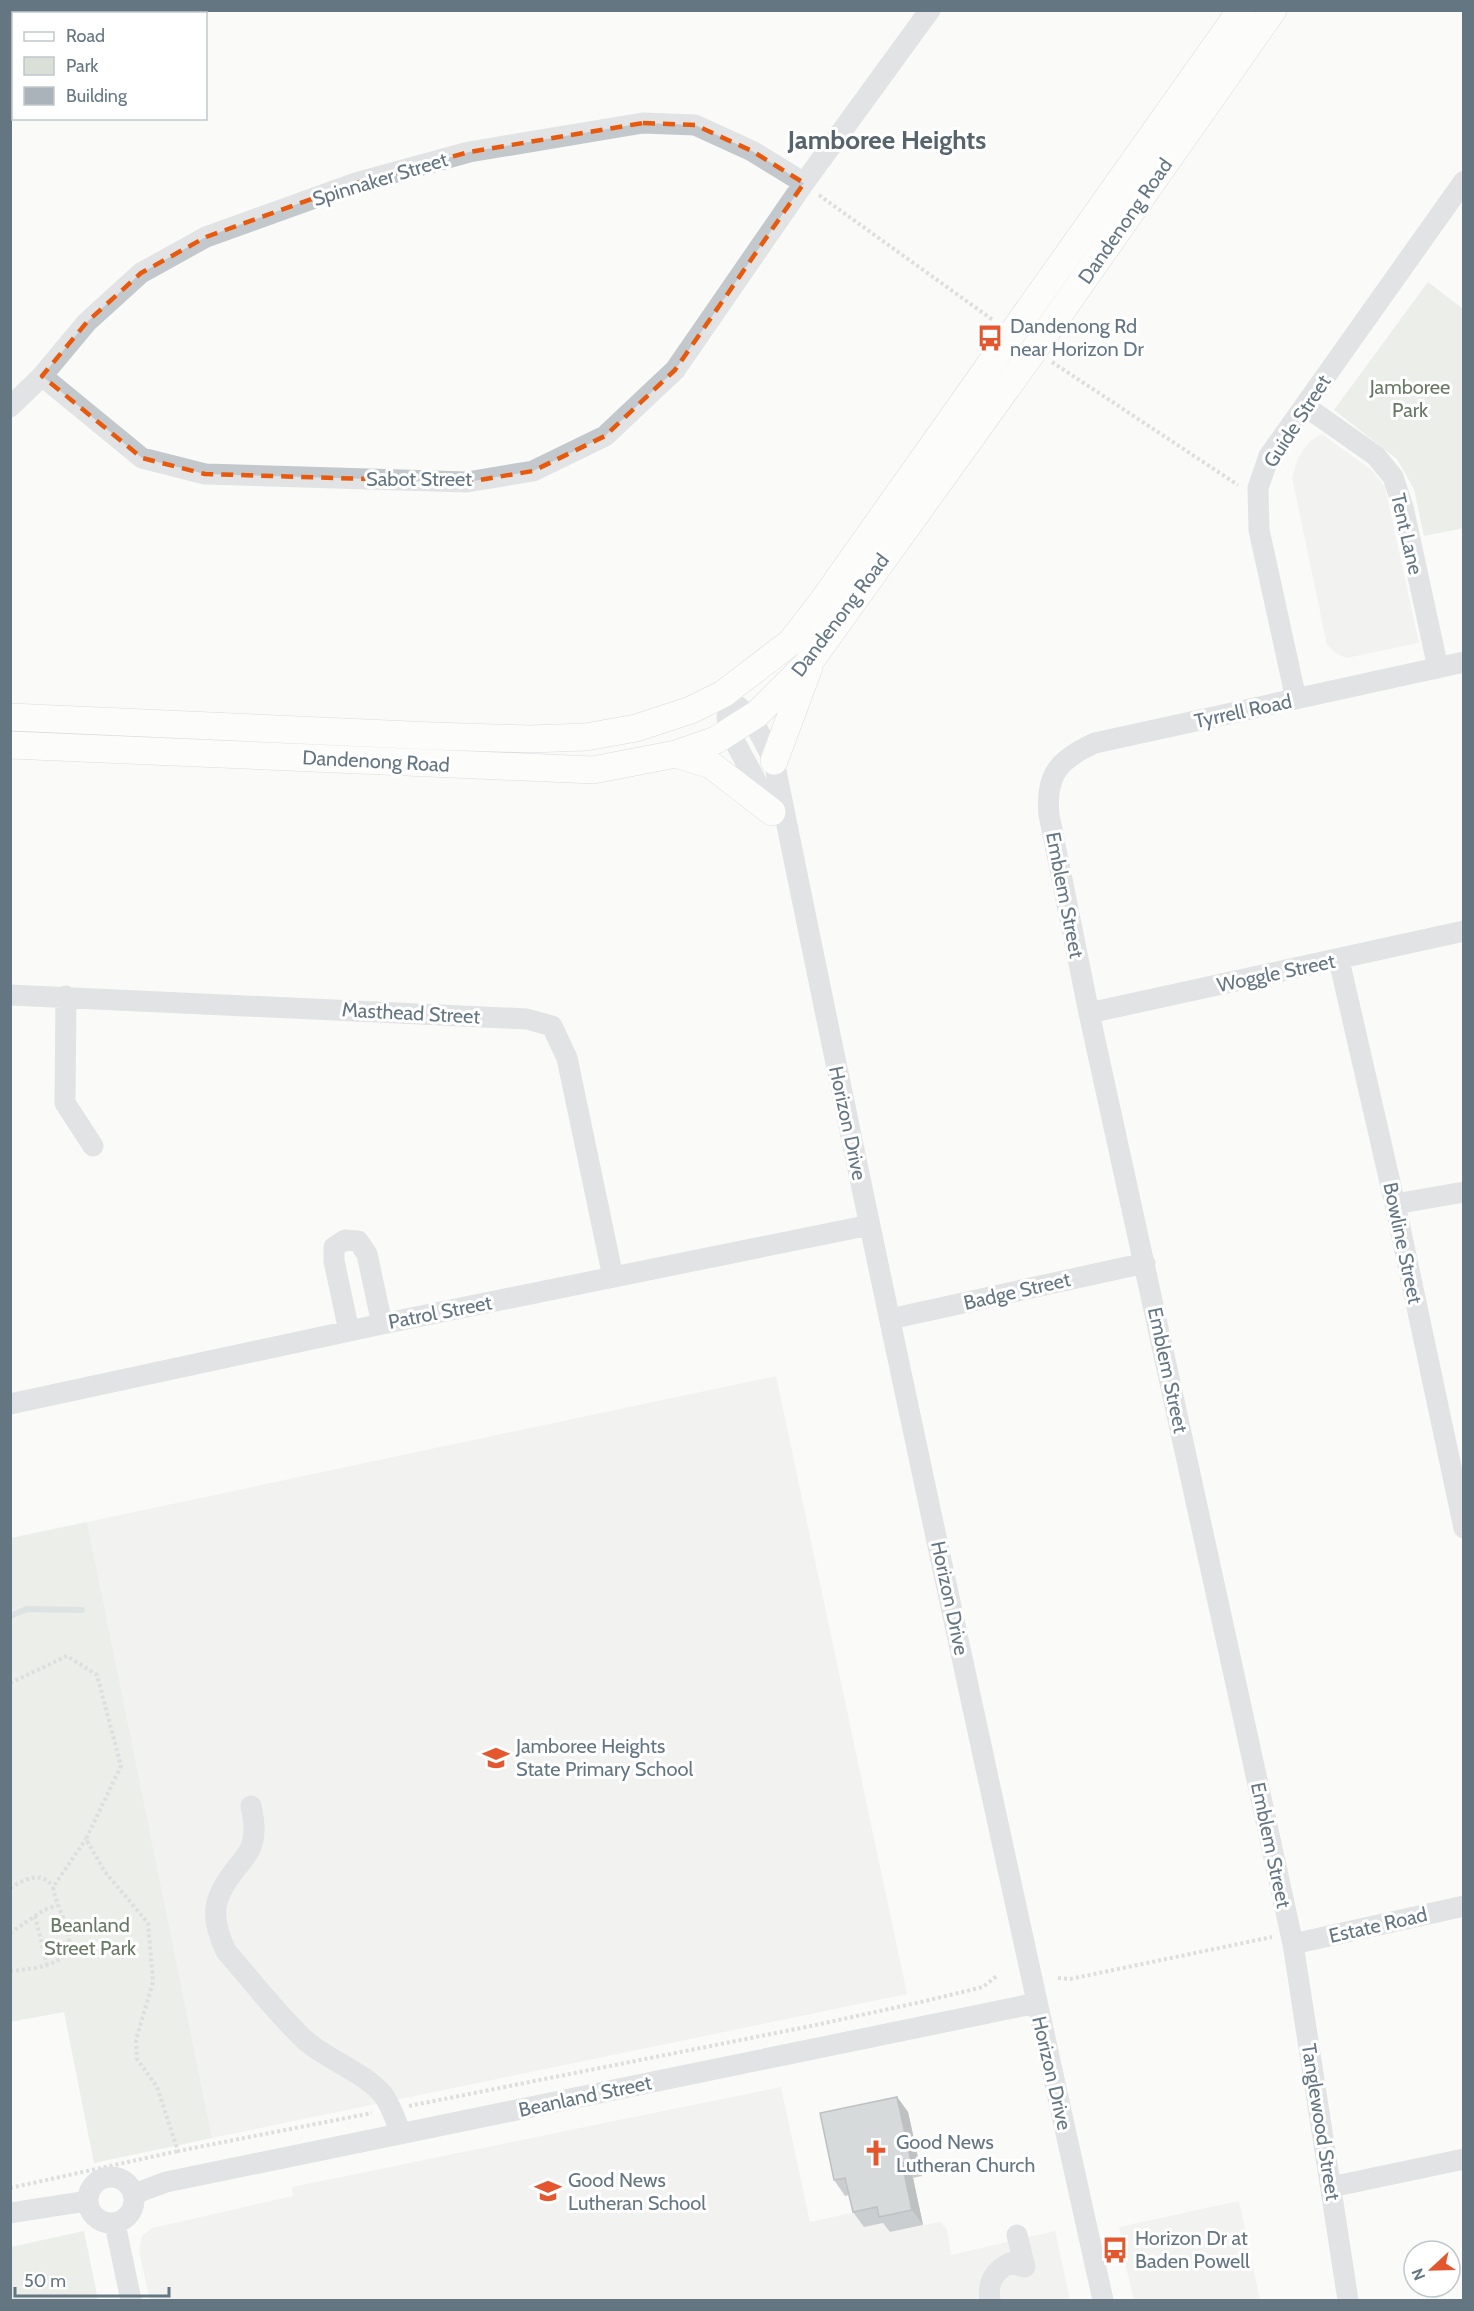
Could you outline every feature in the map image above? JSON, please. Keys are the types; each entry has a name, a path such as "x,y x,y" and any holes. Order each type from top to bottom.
{"main road":[{"name":"Dandenong Road","path":"10,745 592,770 676,754 716,740 740,724 811,660 1241,10"},
{"name":"Dandenong Road","path":"10,717 529,739 586,736 636,728 691,710 723,694 791,642 1023,342 1273,10"},
{"path":"774,761 811,660"},
{"path":"676,754 711,765 772,812"}],"street":[{"name":"Sabot Street","path":"42,376 142,458 205,474 467,482 533,471 605,436 675,370 804,183 930,10"},
{"name":"Spinnaker Street","path":"10,407 42,376 87,322 141,273 206,237 356,183 469,152 643,123 695,125 752,151 804,183"},
{"name":"Guide Street","path":"1296,699 1259,530 1258,488 1269,456 1464,181"},
{"name":"Tent Lane","path":"1305,406 1376,456 1393,477 1403,507 1438,668"},
{"name":"Tyrrell Road","path":"1047,795 1055,772 1074,752 1095,743 1464,662"},
{"name":"Horizon Drive","path":"723,694 740,724 801,895"},
{"name":"Horizon Drive","path":"740,724 774,761 890,1320 1103,2301"},
{"name":"Emblem Street","path":"1047,795 1049,815 1089,1013 1292,1939"},
{"name":"Woggle Street","path":"1089,1013 1340,960 1464,931"},
{"name":"Bowline Street","path":"1340,960 1464,1528"},
{"name":"Masthead Street","path":"10,994 527,1019 552,1026 567,1058 613,1277"},
{"path":"66,996 65,1103 93,1146"},
{"path":"1395,1204 1464,1192"},
{"name":"Patrol Street","path":"10,1404 382,1324 870,1225"},
{"path":"349,1331 334,1261 334,1247 345,1240 358,1241 367,1254 382,1324"},
{"name":"Badge Street","path":"890,1320 1145,1263"},
{"path":"250,1806 255,1822 250,1850 222,1886 216,1899 215,1918 226,1951 297,2033 315,2050 372,2085 382,2095 391,2109 400,2134"},
{"name":"Estate Road","path":"1292,1939 1464,1906"},
{"name":"Tanglewood Street","path":"1292,1939 1348,2301"},
{"name":"Beanland Street","path":"134,2194 166,2182 1037,2002"},
{"path":"1331,2187 1464,2159"},
{"path":"109,2177 124,2181 134,2194 135,2202 129,2216 115,2224 101,2222 96,2218 87,2201 94,2183 109,2177"},
{"path":"10,2213 87,2201"},
{"path":"115,2224 131,2301"},
{"path":"990,2301 989,2285 998,2269 1010,2263 1025,2267 1017,2235"}],"path":[{"path":"804,183 1023,342 1237,485 1258,488"},
{"path":"10,1683 67,1656 97,1675 121,1766 86,1839 53,1887"},
{"path":"86,1839 105,1872 148,1923 153,1982 136,2040 137,2059 157,2087 178,2151"},
{"path":"81,1845 93,1852"},
{"path":"10,1888 29,1878 42,1876 48,1880 53,1887 57,1905 66,1923 70,1946 65,1956 47,1965 10,1971"},
{"path":"10,1933 35,1916 57,1905"},
{"path":"35,1916 47,1965"},
{"path":"1058,1978 1070,1979 1292,1939"},
{"path":"10,2188 178,2151 888,2009 983,1987 998,1975"}],"highlighted area":[{"path":"643,123 695,125 752,151 804,183 675,370 605,436 533,471 467,482 205,474 142,458 42,376 87,322 141,273 206,237 356,183 469,152"}],"shaded area":[{"path":"1322,434 1373,471 1385,487 1419,643 1346,658 1327,645 1292,477 1298,458 1310,441"},
{"name":"Jamboree Heights State Primary School","path":"776,1376 907,1994 212,2138 87,1522"},
{"name":"Good News Lutheran School","path":"781,2087 810,2222 860,2211 888,2222 890,2232 940,2222 947,2229 951,2255 1055,2231 1070,2300 150,2300 139,2252 142,2236 152,2228 293,2196 292,2187"},
{"path":"1239,2201 1260,2300 1134,2300 1119,2227"}],"green space":[{"name":"Jamboree Park","path":"1428,282 1463,309 1464,528 1424,536 1414,489 1397,459 1334,410"},
{"name":"Beanland Street Park","path":"87,1522 212,2138 94,2163 64,2012 10,2022 11,1538"},
{"path":"84,2231 98,2300 11,2300 11,2247"}],"building":[{"name":"Good News Lutheran Church","path":"897,2097 911,2161 902,2163 912,2210 879,2217 877,2207 853,2212 845,2178 834,2180 820,2113"}],"waterway":[{"path":"10,1616 27,1609 82,1610"}],"place":[{"name":"Dandenong Rd near Horizon Dr","path":"990,338"},
{"name":"Jamboree Heights State Primary School","path":"496,1758"},
{"name":"Good News Lutheran Church","path":"876,2153"},
{"name":"Good News Lutheran School","path":"548,2191"},
{"name":"Horizon Dr at Baden Powell","path":"1115,2250"}],"district":[{"name":"Jamboree Heights","path":"887,140"}]}
